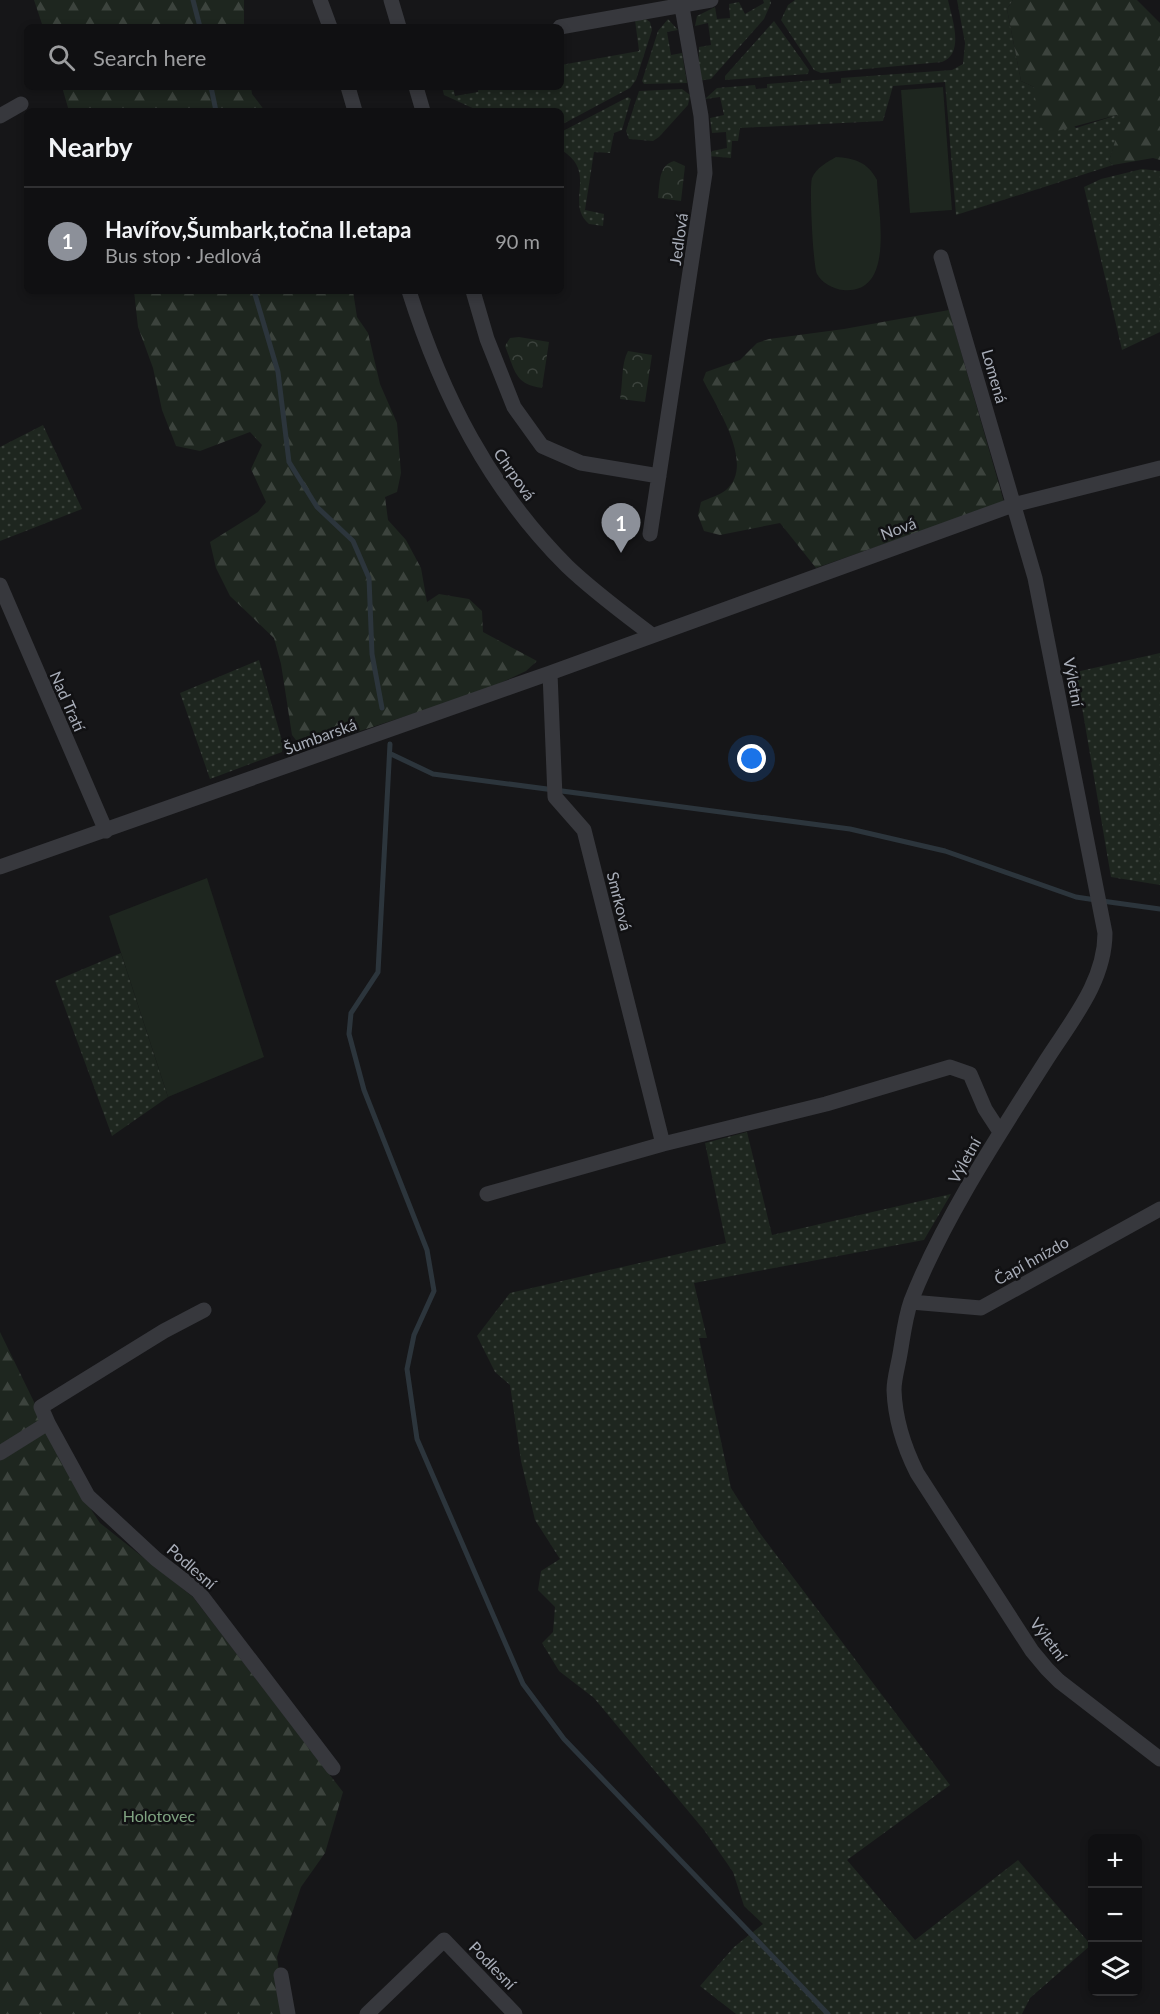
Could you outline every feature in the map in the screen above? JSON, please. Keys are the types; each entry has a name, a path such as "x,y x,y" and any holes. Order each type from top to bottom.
{"street":[{"path":"320,0 329,24"},
{"path":"391,0 398,24"},
{"path":"564,26 711,0"},
{"name":"Jedlová","path":"650,534 705,173 701,116 682,7"},
{"path":"349,90 354,108"},
{"path":"417,90 422,108"},
{"path":"0,116 21,104"},
{"name":"Lomená","path":"941,257 1013,505"},
{"name":"Chrpová","path":"410,294 426,343 463,427 506,496 568,567 652,635"},
{"path":"474,294 487,339 514,407 542,446 581,463 659,476"},
{"name":"Nová","path":"652,635 1013,505 1160,468"},
{"name":"Výletní","path":"1013,505 1035,578 1105,933 1105,953 1101,967 1084,1000 1000,1132 936,1248 911,1302 894,1389 905,1449 917,1473 1032,1651 1059,1681 1160,1759"},
{"name":"Nad Tratí","path":"0,585 106,831"},
{"name":"Šumbarská","path":"0,867 652,635"},
{"name":"Smrková","path":"550,673 555,798 584,830 663,1144"},
{"path":"487,1194 663,1144 826,1104 950,1067 970,1074 985,1109 1000,1132"},
{"name":"Čapí hnízdo","path":"911,1302 981,1308 1160,1209"},
{"path":"0,1453 48,1423 41,1407 164,1331 204,1310"},
{"name":"Podlesní","path":"48,1423 88,1496 156,1559 198,1591 333,1768"},
{"name":"Podlesní","path":"367,2014 444,1940 515,2014"},
{"path":"281,1975 288,2014"}],"green space":[{"path":"34,0 244,0 244,24 42,24"},
{"path":"763,0 770,0 771,3 764,19 711,79 698,81 699,47 711,45 708,23 695,26 697,16 715,7 717,19 730,18 729,4 739,2 745,14 764,3"},
{"path":"795,0 948,0 955,35 953,51 949,58 942,62 821,73 814,70 781,20 788,5"},
{"path":"957,0 1013,0 1007,9 1021,81 1034,87 1076,128 1117,115 1122,122 1109,161 1113,165 956,215 945,82 893,86 883,121 740,128 738,141 732,141 731,158 708,156 712,151 727,148 726,132 712,133 710,118 724,115 720,97 705,99 717,88 755,85 756,89 767,88 767,84 829,79 829,84 841,83 841,78 952,70 963,64 965,43"},
{"path":"1013,0 1137,0 1160,23 1160,160 1153,158 1113,165 1109,161 1121,122 1117,115 1050,133 1038,124 1034,87 1021,81 1007,9"},
{"path":"646,19 650,22 652,30 636,80 630,88 564,123 564,108 472,108 444,95 443,90 454,90 455,96 478,92 478,90 564,90 564,64 639,51 635,20"},
{"path":"668,19 678,30 667,32 671,55 682,53 687,83 644,84 642,81 658,31"},
{"path":"774,21 809,70 808,74 725,80 725,76"},
{"path":"943,87 952,210 910,213 901,90"},
{"path":"682,89 690,95 688,105 659,137 653,141 629,139 626,131 639,91"},
{"path":"63,90 251,90 263,108 68,108"},
{"path":"628,97 631,99 622,130 614,133 610,153 594,152 585,210 604,214 603,226 589,224 582,215 579,206 580,177 578,168 564,152 564,130"},
{"path":"836,157 860,162 877,180 881,230 877,266 871,279 860,288 843,290 828,285 817,274 812,226 812,178 819,168"},
{"path":"674,161 685,166 681,201 658,198 662,171 665,166"},
{"path":"1142,169 1160,171 1160,332 1122,350 1084,187 1101,179"},
{"path":"134,294 353,294 357,317 368,333 380,384 397,423 401,473 397,492 385,497 388,520 406,540 421,568 427,602 439,594 469,599 482,611 483,632 537,661 526,671 486,690 317,745 299,744 292,735 281,664 274,638 230,596 216,568 210,542 258,512 266,502 251,469 262,445 250,432 200,451 176,446 162,410 153,368 138,327"},
{"path":"949,310 1004,502 816,568 780,523 720,535 704,531 698,515 701,502 726,490 734,479 737,466 731,435 703,380 706,372 740,360 757,343 769,339 844,329"},
{"path":"519,337 549,342 542,388 526,383 514,369 505,346 510,338"},
{"path":"628,351 652,355 645,402 620,399 623,368"},
{"path":"43,425 82,509 0,541 0,447"},
{"path":"1160,653 1160,885 1111,877 1076,672"},
{"path":"259,660 283,744 282,752 210,779 180,693"},
{"path":"207,878 264,1057 168,1097 109,916"},
{"path":"121,953 168,1097 112,1136 55,981"},
{"path":"747,1132 772,1235 951,1194 924,1240 694,1283 707,1338 699,1338 731,1488 759,1532 950,1785 847,1860 915,1940 1018,1860 1088,1942 1088,1948 1030,1998 1022,2014 736,2014 700,1986 734,1947 763,1924 744,1906 733,1872 704,1830 594,1698 559,1671 542,1643 553,1632 555,1607 538,1590 541,1571 560,1559 535,1520 521,1461 510,1385 495,1372 477,1336 510,1293 726,1243 705,1143"},
{"name":"Holotovec","path":"0,1332 73,1482 100,1523 193,1597 343,1792 325,1853 301,1887 277,1957 285,2014 0,2014"}],"waterway":[{"path":"193,0 199,24"},
{"path":"212,90 215,108"},
{"path":"255,294 278,372 289,462 317,507 353,541 369,578 372,654 382,708"},
{"path":"390,744 378,972 351,1013 349,1034 364,1090 427,1250 434,1291 414,1335 407,1369 417,1439 523,1684 564,1739 828,2014"},
{"path":"391,754 433,774 850,829 945,851 1076,897 1096,900"},
{"path":"1102,901 1160,909"}],"place":[{"name":"Havířov,Šumbark,točna II.etapa","path":"621,553"}]}
